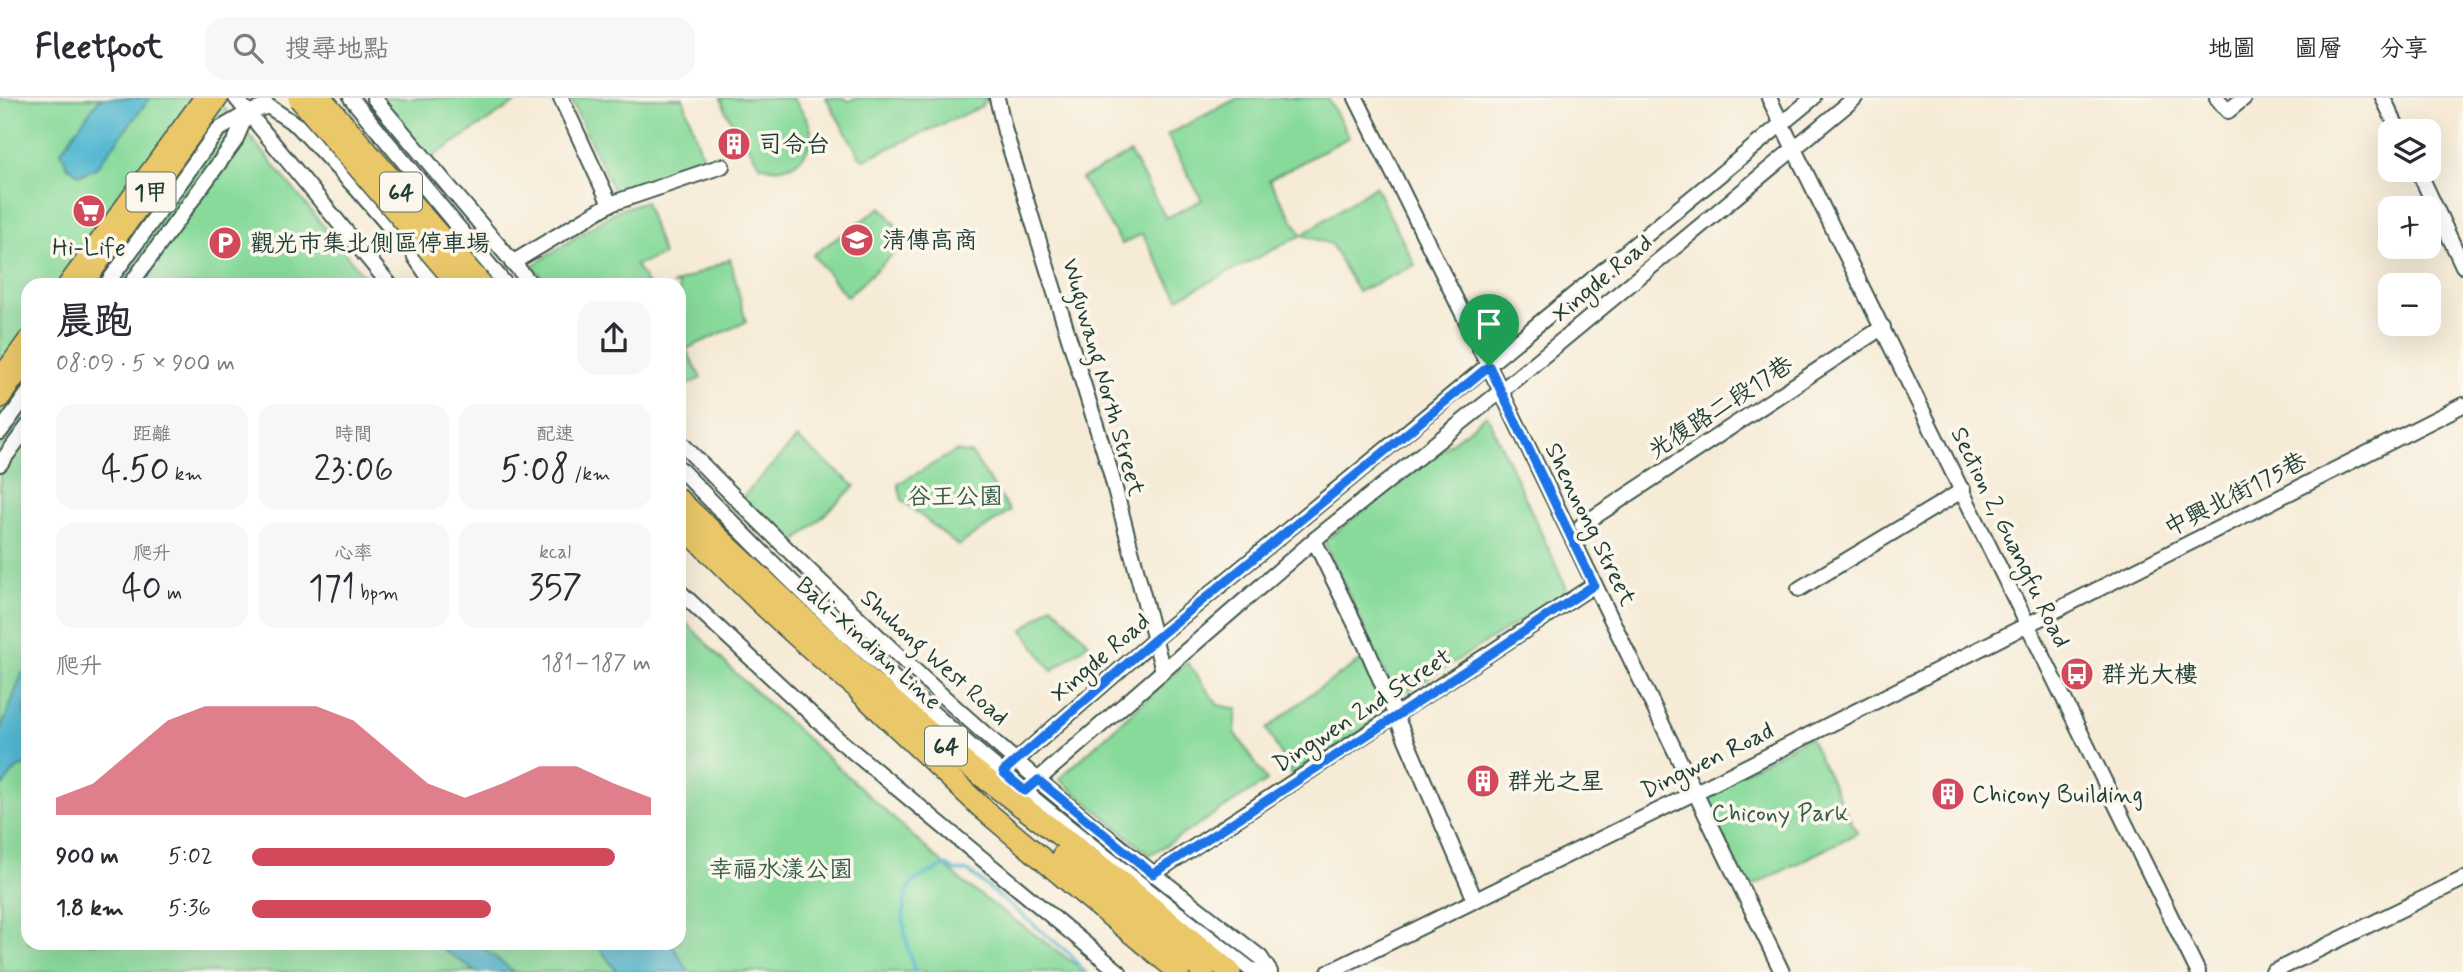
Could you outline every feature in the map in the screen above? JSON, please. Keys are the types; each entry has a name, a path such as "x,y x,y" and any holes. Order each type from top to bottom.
{"highway":[{"name":"64","path":"299,98 455,278"},
{"name":"64","path":"323,98 476,278"},
{"name":"Bali-Xindian Line","path":"686,507 871,682 966,764 1115,878 1230,972"},
{"name":"Bali-Xindian Line","path":"686,528 819,658 998,801 1204,972"},
{"path":"852,684 982,807 1179,972"},
{"path":"1198,946 1235,972"}],"main road":[{"name":"1甲","path":"72,278 203,98"},
{"name":"1甲","path":"88,278 219,98"},
{"path":"0,378 21,349"},
{"path":"0,399 21,370"}],"street":[{"path":"236,98 384,278"},
{"path":"323,98 401,197 407,211 409,239 415,257 429,278"},
{"path":"351,98 500,278"},
{"path":"374,98 526,278"},
{"path":"561,98 610,204"},
{"name":"Wuguwang North Street","path":"998,98 1005,131 1110,470 1163,671"},
{"name":"Shennong Street","path":"1356,98 1502,391 1782,972"},
{"name":"Section 2, Guangfu Road","path":"1769,98 2198,972"},
{"name":"Xingde Road","path":"1003,772 1154,640 1813,98"},
{"name":"Xingde Road","path":"1025,791 1314,540 1502,391 1855,98"},
{"path":"2217,98 2228,111 2244,98"},
{"path":"2383,98 2393,119"},
{"path":"111,278 218,130 247,113 268,106 298,126 395,233 434,255 455,278"},
{"path":"135,278 235,141 247,113"},
{"path":"512,263 610,204 722,166"},
{"path":"2424,182 2463,266"},
{"name":"光復路二段17巷","path":"1581,525 1883,327"},
{"path":"0,432 21,403"},
{"name":"中興北街175巷","path":"2028,624 2463,405"},
{"path":"0,464 21,436"},
{"name":"Shuhong West Road","path":"686,448 820,582 905,662 1038,780 1260,957 1270,972"},
{"name":"Shuhong West Road","path":"686,475 870,656 1003,772 1139,883 1250,969 1258,972"},
{"path":"1799,589 1963,490"},
{"path":"1314,540 1365,644 1475,900"},
{"name":"Dingwen 2nd Street","path":"1153,874 1594,585"},
{"path":"686,598 839,740 1119,972"},
{"name":"Dingwen Road","path":"1329,972 1696,792 2028,624"},
{"path":"2273,972 2463,879"}],"green space":[{"name":"幸福水漾公園","path":"0,98 216,98 365,278 21,278 21,950 686,950 686,622 731,669 965,884 1086,972 0,972"},
{"path":"378,98 522,98 428,160"},
{"path":"570,98 683,98 704,161 614,192"},
{"path":"721,98 793,98 810,127 809,148 800,159 789,166 773,168 760,165 726,112"},
{"path":"826,98 844,98 849,101 857,98 986,98 981,107 865,159 860,157"},
{"path":"1238,98 1328,98 1349,137 1269,180 1302,235 1178,298 1142,234 1122,244 1081,179 1130,153 1166,218 1202,200 1167,135"},
{"path":"1375,186 1415,265 1358,292 1331,244 1302,235"},
{"path":"645,201 663,255 636,265 644,278 543,278 532,266 616,211"},
{"path":"881,207 908,240 847,297 813,255"},
{"path":"730,259 746,322 686,349 686,279"},
{"path":"686,349 701,378 686,386"},
{"path":"1487,415 1568,591 1396,698 1324,541"},
{"path":"797,438 855,486 789,548 741,499"},
{"name":"谷王公園","path":"956,451 972,454 1010,511 958,546 902,500 898,484"},
{"path":"1052,605 1089,643 1052,671 1023,630"},
{"path":"1362,660 1385,716 1292,776 1267,729 1312,693"},
{"path":"1187,662 1218,705 1237,709 1235,732 1267,781 1150,855 1059,779"},
{"name":"Chicony Park","path":"1809,737 1857,833 1747,889 1703,794"}],"water":[{"path":"100,98 150,98 96,168 80,175 67,166 61,151"},
{"path":"21,677 21,767 0,789 0,732"},
{"path":"444,950 486,950 514,972 476,972"},
{"path":"601,950 675,950 689,972 617,972"}],"waterway":[{"path":"915,972 904,924 905,898 917,879 947,865 956,871 968,871 1071,955 1083,972"}],"place":[{"name":"司令台","path":"734,144"},
{"name":"Hi-Life","path":"89,211"},
{"name":"清傳高商","path":"857,240"},
{"name":"觀光市集北側區停車場","path":"225,243"},
{"name":"群光大樓","path":"2077,674"},
{"name":"群光之星","path":"1483,781"},
{"name":"Chicony Building","path":"1948,794"}],"route":[{"path":"1489,366 1594,585 1153,874 1038,780 1025,791 1003,772 1154,640 1489,366"}]}
